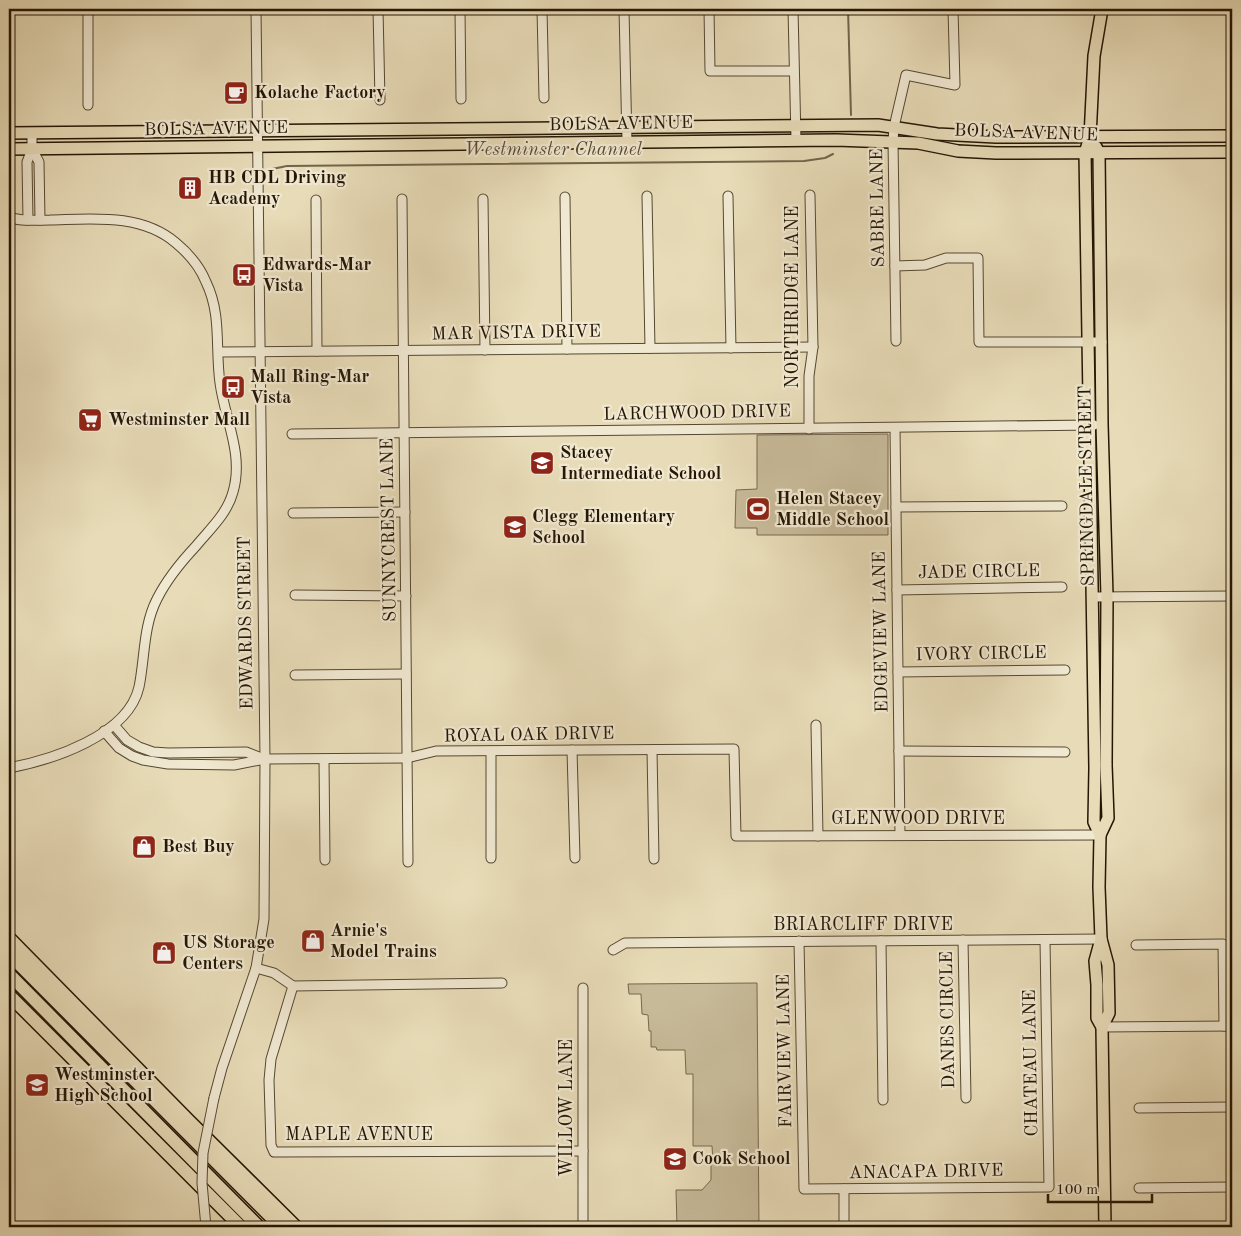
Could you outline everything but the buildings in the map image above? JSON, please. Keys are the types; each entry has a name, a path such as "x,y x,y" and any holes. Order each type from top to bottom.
{"highway":[{"path":"9,938 188,1121 296,1227"},
{"path":"9,954 281,1227"},
{"path":"9,974 258,1227"},
{"path":"9,995 241,1227"}],"main road":[{"name":"SPRINGDALE STREET","path":"1100,835 1094,822 1085,153 1090,137 1094,56 1102,9"},
{"name":"BOLSA AVENUE","path":"9,133 878,125 937,134 996,138 1232,136"},
{"name":"SPRINGDALE STREET","path":"1090,137 1099,153 1102,424 1107,596 1106,764 1108,818 1100,835 1099,887 1101,939 1108,965 1110,1013 1102,1027 1105,1227"},
{"name":"BOLSA AVENUE","path":"9,149 796,140 893,141 977,152 1232,152"},
{"path":"1094,792 1100,792 1107,801"}],"street":[{"path":"88,9 88,105"},
{"name":"EDWARDS STREET","path":"206,1227 202,1183 203,1153 222,1068 256,968 264,919 265,759 256,9"},
{"path":"378,9 380,100"},
{"path":"460,9 461,99"},
{"path":"542,9 544,98"},
{"path":"624,9 626,142"},
{"path":"709,9 710,71 793,71"},
{"path":"793,9 796,140"},
{"name":"SABRE LANE","path":"896,341 894,127 906,76 955,86 953,9"},
{"path":"28,220 27,162 32,149 32,132"},
{"path":"32,149 39,162 40,220"},
{"name":"NORTHRIDGE LANE","path":"809,429 809,376 813,347 810,195"},
{"path":"647,196 650,348"},
{"path":"728,196 731,348"},
{"path":"565,197 567,349"},
{"name":"SUNNYCREST LANE","path":"402,199 408,862"},
{"path":"483,199 485,350"},
{"path":"316,200 317,351"},
{"path":"9,218 28,220 129,221 154,229 169,238 194,262 206,281 218,322 220,388 236,457 233,492 219,519 175,571 156,600 150,615 138,690 129,708 114,725 104,732 61,754 9,768"},
{"path":"895,266 925,265 946,258 978,258 979,342 1102,342"},
{"name":"MAR VISTA DRIVE","path":"219,352 813,347"},
{"name":"LARCHWOOD DRIVE","path":"292,434 1089,426 1102,424"},
{"name":"EDGEVIEW LANE","path":"895,428 900,835"},
{"path":"896,507 1062,506"},
{"path":"293,513 405,512"},
{"name":"JADE CIRCLE","path":"897,590 1062,587"},
{"path":"295,596 406,596"},
{"path":"1092,597 1232,596"},
{"name":"IVORY CIRCLE","path":"898,672 1065,670"},
{"path":"295,675 406,674"},
{"path":"114,725 127,740 153,752 168,754 246,752 265,759"},
{"path":"816,725 818,836"},
{"path":"104,732 119,748 132,756 154,763 234,765 265,759"},
{"name":"ROYAL OAK DRIVE","path":"265,759 407,758 436,751 734,749 736,836"},
{"path":"572,750 575,858"},
{"path":"652,750 654,859"},
{"path":"491,751 491,858"},
{"path":"899,751 1065,752"},
{"path":"324,759 325,860"},
{"name":"GLENWOOD DRIVE","path":"736,836 1100,835"},
{"name":"BRIARCLIFF DRIVE","path":"613,950 626,943 1101,939"},
{"name":"DANES CIRCLE","path":"963,940 966,1098"},
{"name":"CHATEAU LANE","path":"1045,940 1049,1187"},
{"name":"FAIRVIEW LANE","path":"799,941 804,1189"},
{"path":"881,941 884,1100"},
{"path":"1102,1027 1228,1026 1223,944 1136,945"},
{"path":"256,968 274,973 293,986 502,983"},
{"name":"MAPLE AVENUE","path":"293,986 271,1059 269,1080 270,1145 274,1152 583,1151"},
{"name":"WILLOW LANE","path":"583,988 583,1227"},
{"path":"1139,1108 1232,1107"},
{"name":"ANACAPA DRIVE","path":"804,1189 1049,1187"},
{"path":"1139,1188 1232,1187"},
{"path":"844,1189 844,1227"}],"shaded area":[{"path":"888,434 888,535 757,535 757,528 735,528 736,490 757,489 757,435"},
{"path":"757,983 759,1227 677,1227 676,1190 702,1190 711,1180 712,1146 693,1146 693,1074 686,1074 685,1050 657,1050 656,1047 651,1047 648,1015 642,1014 641,994 629,994 628,984"}],"waterway":[{"name":"Westminster Channel","path":"848,9 851,115"},
{"name":"Westminster Channel","path":"272,169 287,166 804,161 825,158 833,154"}],"place":[{"name":"Kolache Factory","path":"236,93"},
{"name":"HB CDL Driving Academy","path":"190,188"},
{"name":"Edwards-Mar Vista","path":"244,275"},
{"name":"Mall Ring-Mar Vista","path":"233,387"},
{"name":"Westminster Mall","path":"90,420"},
{"name":"Stacey Intermediate School","path":"542,463"},
{"name":"Helen Stacey Middle School","path":"758,509"},
{"name":"Clegg Elementary School","path":"515,527"},
{"name":"Best Buy","path":"144,847"},
{"name":"Arnie's Model Trains","path":"313,941"},
{"name":"US Storage Centers","path":"164,953"},
{"name":"Westminster High School","path":"37,1085"},
{"name":"Cook School","path":"675,1159"}]}
